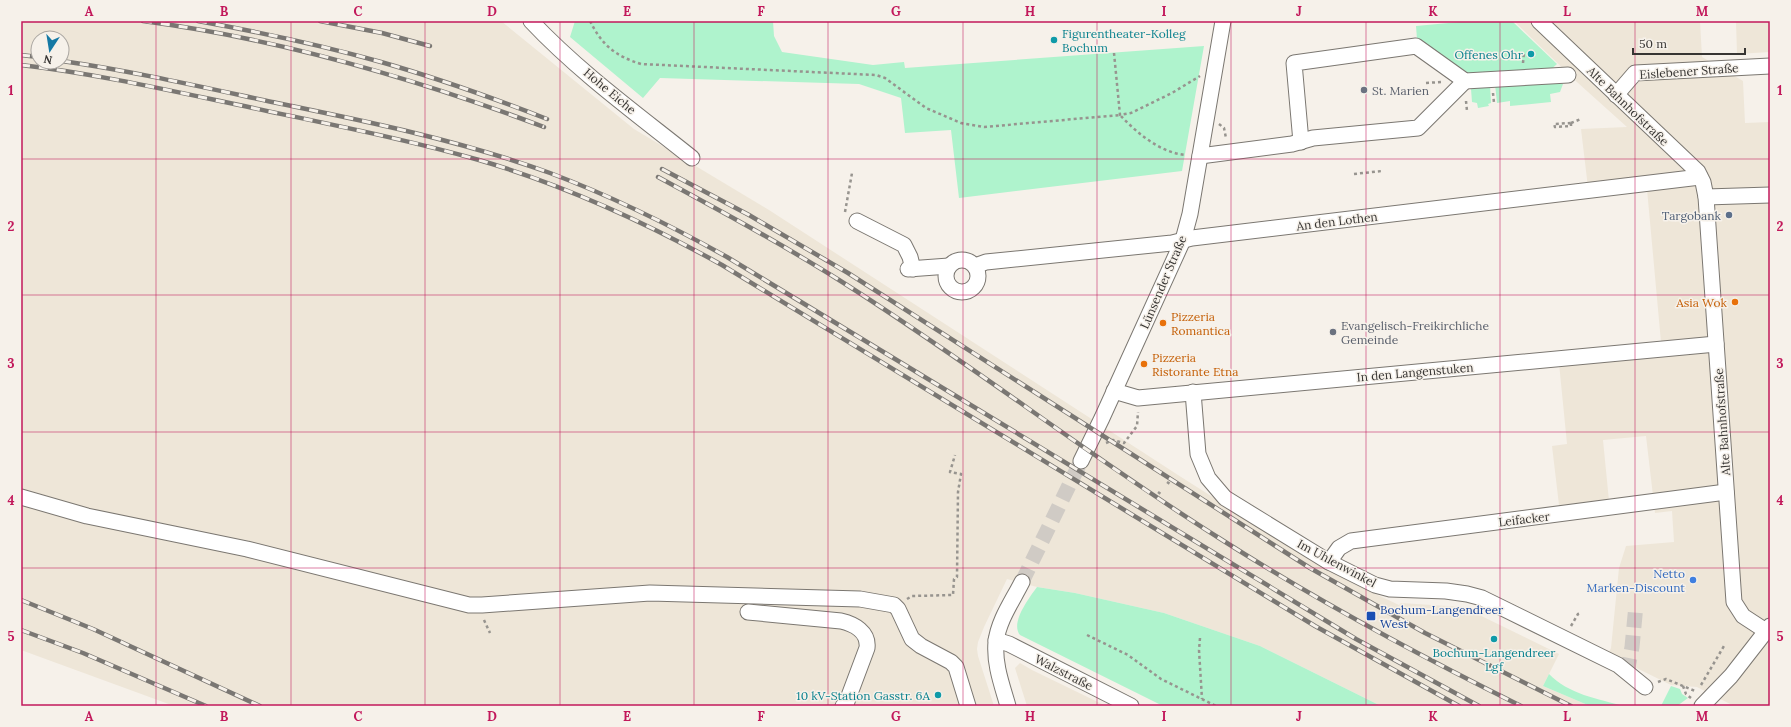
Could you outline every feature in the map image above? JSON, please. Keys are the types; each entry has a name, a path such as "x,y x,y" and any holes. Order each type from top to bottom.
{"street":[{"name":"Hohe Eiche","path":"531,21 552,43 692,158"},
{"name":"Lünsender Straße","path":"1081,461 1183,240 1190,214 1223,21"},
{"name":"Alte Bahnhofstraße","path":"1539,21 1698,172 1700,177 1706,197 1734,602 1743,616 1768,628"},
{"path":"1301,142 1294,63 1416,46 1465,81 1568,75"},
{"name":"Eislebener Straße","path":"1616,95 1635,73 1770,66"},
{"path":"1200,156 1292,144 1313,138 1418,128 1465,81"},
{"name":"An den Lothen","path":"949,266 954,262 965,260 975,266 986,262 1172,243 1183,240 1700,177"},
{"path":"1706,197 1770,195"},
{"path":"857,221 904,245 910,257 911,269 949,266 947,269 946,280 952,290 963,293 974,288 978,278 975,266"},
{"name":"In den Langenstuken","path":"1114,391 1138,398 1716,344"},
{"name":"Im Uhlenwinkel","path":"1193,392 1198,454 1208,478 1225,498 1329,562 1376,585 1390,589 1446,591 1482,598 1618,665 1645,687"},
{"name":"Leifacker","path":"1329,562 1339,548 1351,541 1726,492"},
{"path":"21,497 87,516 247,549 482,606 650,592 860,599 894,605 898,609 912,639 921,646 951,662 956,667 968,706"},
{"path":"1008,706 997,668 996,640 1000,627 1022,582"},
{"path":"748,612 841,621 851,623 864,634 868,642 867,648 848,705"},
{"path":"1705,703 1745,659 1768,628"},
{"name":"Walzstraße","path":"996,640 1008,644 1130,706"}],"path":[{"path":"590,21 596,33 609,48 627,60 641,64 876,75 885,78 926,108 961,123 984,127 1131,113 1172,93 1197,77 1214,73"},
{"path":"1114,53 1120,115 1134,130 1151,142 1178,154 1200,156"},
{"path":"1466,105 1467,111"},
{"path":"1554,126 1571,123 1582,119"},
{"path":"1354,174 1382,171"},
{"path":"852,173 845,215 857,221"},
{"path":"1100,445 1113,440 1124,443 1132,434 1137,426 1138,398"},
{"path":"894,605 912,596 953,595 954,579 957,577 958,492 961,474 950,472 955,455"},
{"path":"1158,492 1162,495"},
{"path":"1087,635 1128,655 1162,679 1216,706"},
{"path":"1200,638 1199,650 1202,699"},
{"path":"1666,679 1682,685 1694,692 1697,691 1724,646"},
{"path":"1682,685 1686,694 1705,703"}],"shaded area":[{"path":"21,21 501,21 634,129 769,210 1307,557 1352,583 1399,605 1401,603 1463,607 1559,654 1543,686 1590,706 1381,706 1260,646 1164,613 1075,593 1037,587 1007,579 984,627 977,649 994,706 174,706 21,650"},
{"path":"1514,21 1700,21 1702,57 1743,81 1745,123 1770,122 1770,706 1734,706 1697,687 1671,685 1608,654 1611,648 1619,568 1626,546 1674,542 1672,511 1655,513 1646,436 1603,440 1609,501 1559,505 1552,446 1567,444 1558,353 1661,342 1647,189 1589,196 1581,129 1627,127 1578,83"},
{"path":"1736,21 1770,21 1770,52 1737,54"},
{"path":"1020,663 1106,706 1027,706 1015,668"}],"green space":[{"path":"575,21 773,21 774,36 782,52 873,65 904,62 905,68 1204,46 1182,171 959,198 951,130 905,133 901,98 859,84 660,78 643,98 570,37"},
{"path":"1470,21 1512,21 1557,64 1548,72 1470,74 1417,39 1416,26"},
{"path":"1556,82 1563,84 1560,92 1550,94 1551,102 1510,106 1510,101 1497,103 1495,84"},
{"path":"1490,85 1491,103 1488,104 1489,106 1478,108 1477,103 1472,102 1471,89 1473,86"},
{"path":"1037,587 1075,593 1164,613 1260,646 1381,706 1163,706 1020,635 1017,624 1019,617 1025,604"},
{"path":"1549,674 1557,681 1574,691 1624,706 1590,706 1543,686"},
{"path":"1671,686 1680,689 1682,694 1688,698 1677,706 1661,706"}],"tunnel":[{"path":"1022,582 1081,461"},
{"path":"1627,673 1632,647 1636,605"}],"railway":[{"path":"143,21 245,38 346,62 446,92 544,127"},
{"path":"198,21 290,39 381,62 506,103 547,119"},
{"path":"320,21 382,33 430,46"},
{"path":"21,55 30,56"},
{"path":"70,62 167,80 412,132 516,161 573,182 618,201 662,222 727,257 1356,639 1479,706"},
{"path":"21,65 79,73 137,84 423,145 511,170 573,193 634,219 722,265 1315,626 1459,706"},
{"path":"662,169 749,215 848,273 1310,568 1425,633 1571,706"},
{"path":"658,177 727,214 839,280 935,343 1123,475 1256,561 1368,626 1521,706"},
{"path":"21,600 93,629 260,706"},
{"path":"21,630 83,653 206,706"}],"place":[{"name":"Figurentheater-Kolleg Bochum","path":"1054,40"},
{"name":"Offenes Ohr","path":"1531,54"},
{"name":"St. Marien","path":"1364,90"},
{"name":"Targobank","path":"1729,215"},
{"name":"Asia Wok","path":"1735,302"},
{"name":"Pizzeria Romantica","path":"1163,323"},
{"name":"Evangelisch-Freikirchliche Gemeinde","path":"1333,332"},
{"name":"Pizzeria Ristorante Etna","path":"1144,364"},
{"name":"Netto Marken-Discount","path":"1693,580"},
{"name":"Bochum-Langendreer West","path":"1371,616"},
{"name":"Bochum-Langendreer Lgf","path":"1494,639"},
{"name":"10 kV-Station Gasstr. 6A","path":"938,695"}]}
